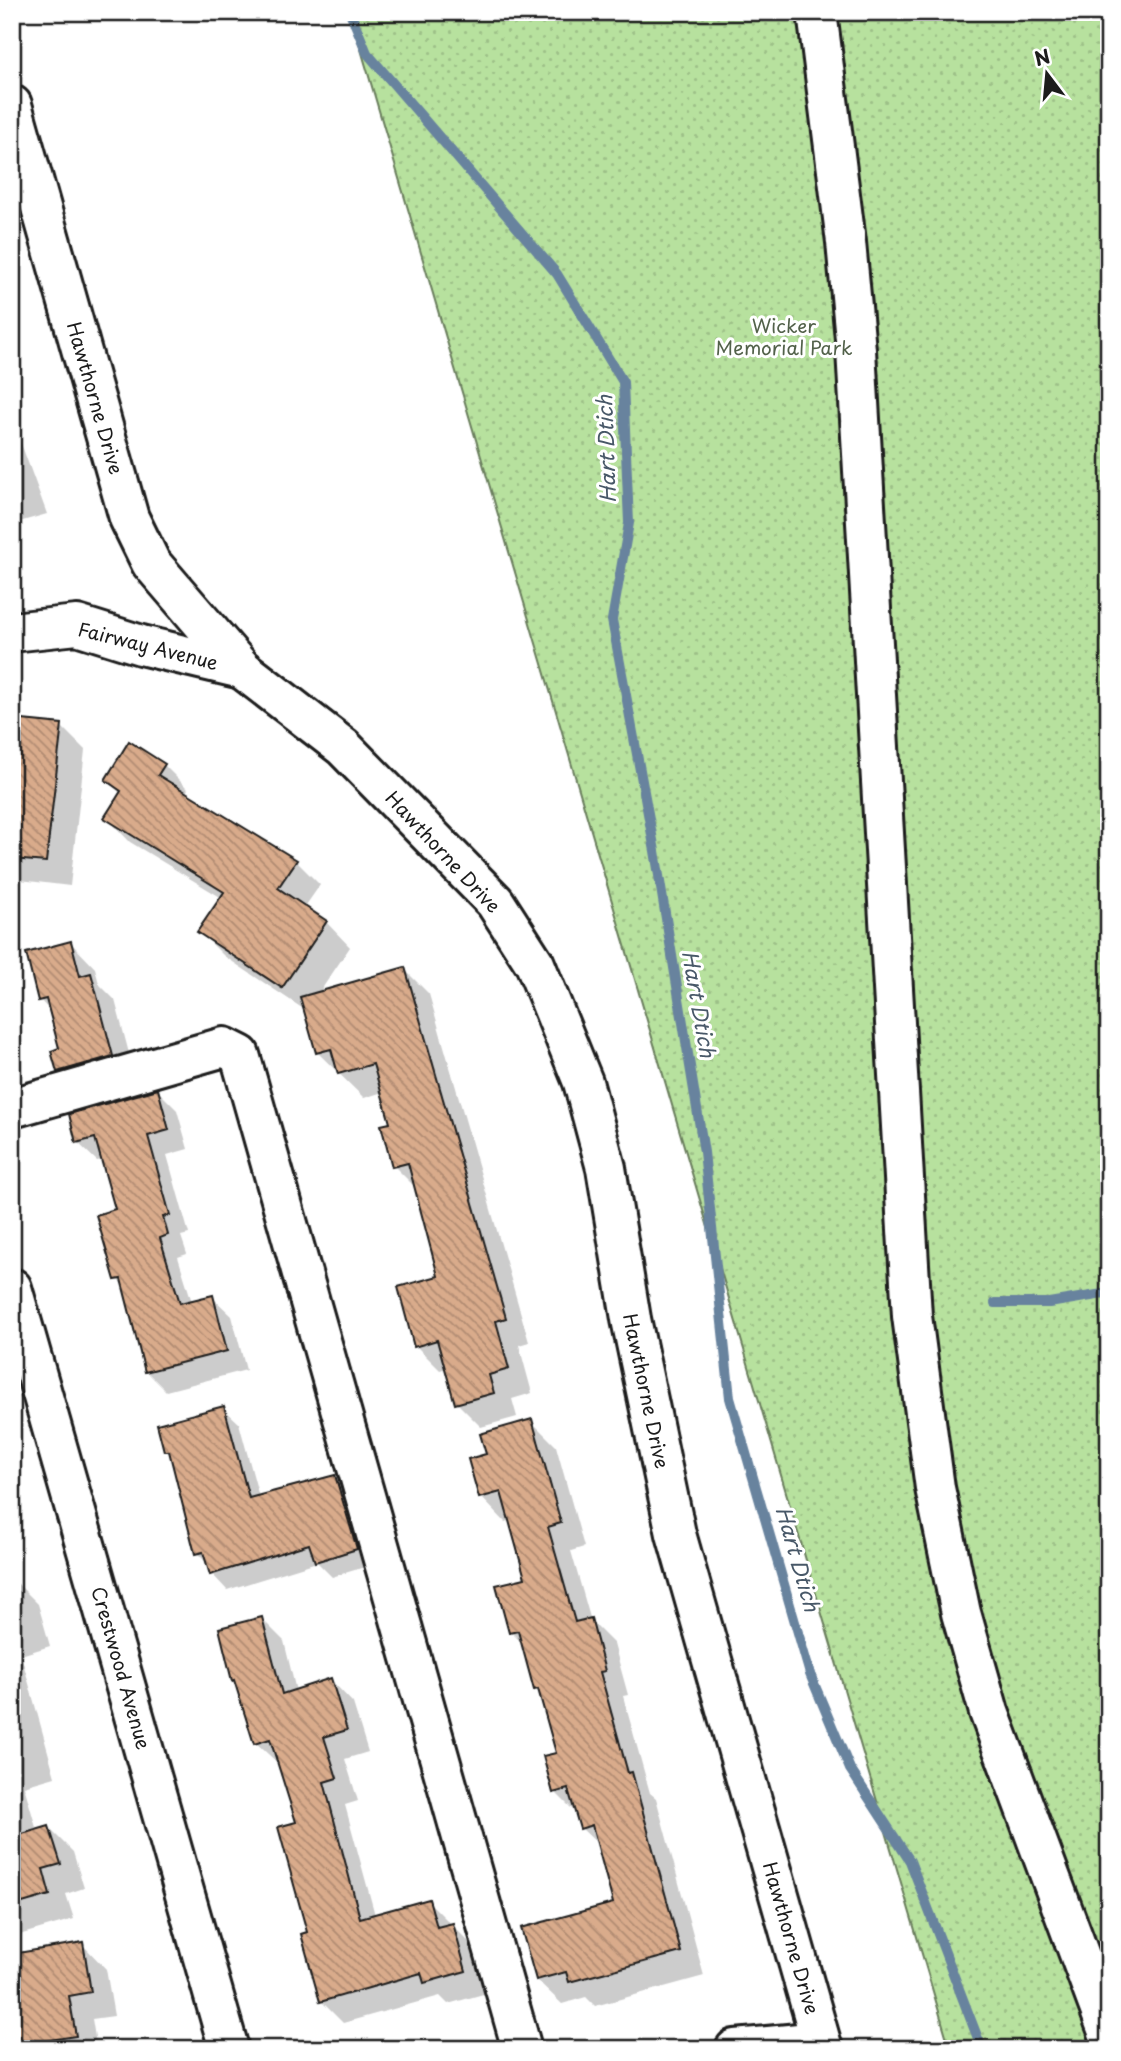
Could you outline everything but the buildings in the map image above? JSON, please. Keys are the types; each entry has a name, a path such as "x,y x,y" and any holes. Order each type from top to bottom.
{"street":[{"path":"817,12 846,242 856,350 910,1289 935,1488 961,1614 989,1712 1109,2034"},
{"name":"Hawthorne Drive","path":"12,105 129,519 151,563 242,669 343,747 495,902 535,964 560,1021 583,1082 606,1168 631,1319 676,1534 822,2045"},
{"name":"Fairway Avenue","path":"12,632 77,625 141,645 242,669"},
{"path":"12,1108 224,1047 240,1055 522,2049"},
{"name":"Crestwood Avenue","path":"12,1288 229,2049"},
{"path":"735,2049 822,2045"}],"green space":[{"name":"Wicker Memorial Park","path":"350,12 1109,12 1109,2049 950,2049"}],"waterway":[{"name":"Hart Dtich","path":"350,12 367,53 557,274 623,382 629,523 612,620 655,851 704,1152 730,1398 810,1674 850,1769 910,1861 982,2049"},
{"path":"995,1303 1049,1303 1109,1293"}]}
